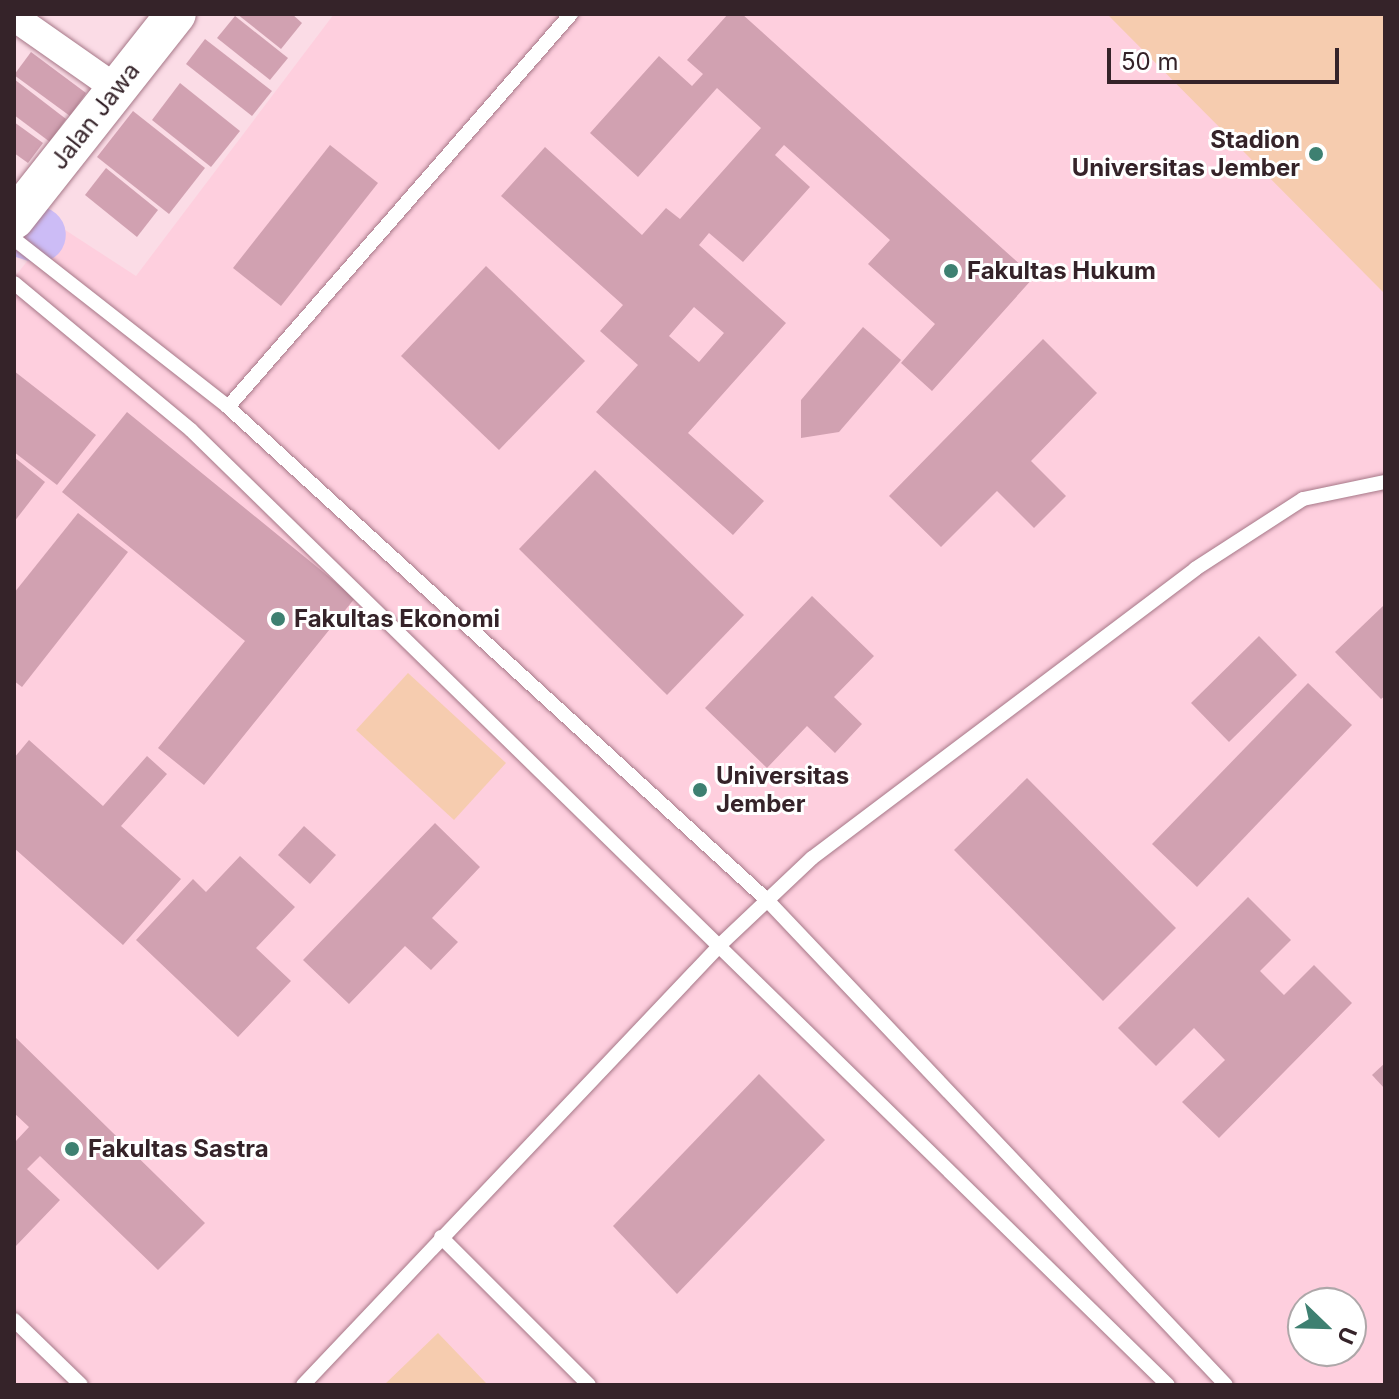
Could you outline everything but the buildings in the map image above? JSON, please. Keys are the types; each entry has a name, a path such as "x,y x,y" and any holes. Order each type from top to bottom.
{"main road":[{"name":"Jalan Jawa","path":"14,219 176,14"}],"street":[{"path":"14,17 117,89"}],"lane":[{"path":"228,407 571,14"},
{"path":"14,239 228,407 768,901 1226,1385"},
{"path":"14,283 191,430 721,944 1168,1385"},
{"path":"303,1385 721,944 812,858 931,765 1195,569 1303,499 1385,482"},
{"path":"441,1237 589,1385"},
{"path":"14,1320 81,1385"}],"shaded area":[{"name":"Universitas Jember","path":"334,14 1385,14 1385,1385 14,1385 14,278 56,224 136,276"},
{"name":"Stadion Universitas Jember","path":"1107,14 1385,14 1385,294"},
{"path":"408,673 506,763 454,820 356,730"},
{"path":"438,1333 486,1383 384,1385"}],"waterway":[{"path":"14,227 38,235"}],"place":[{"name":"Stadion Universitas Jember","path":"1316,154"},
{"name":"Fakultas Hukum","path":"951,271"},
{"name":"Fakultas Ekonomi","path":"278,619"},
{"name":"Universitas Jember","path":"700,790"},
{"name":"Fakultas Sastra","path":"72,1149"}]}
